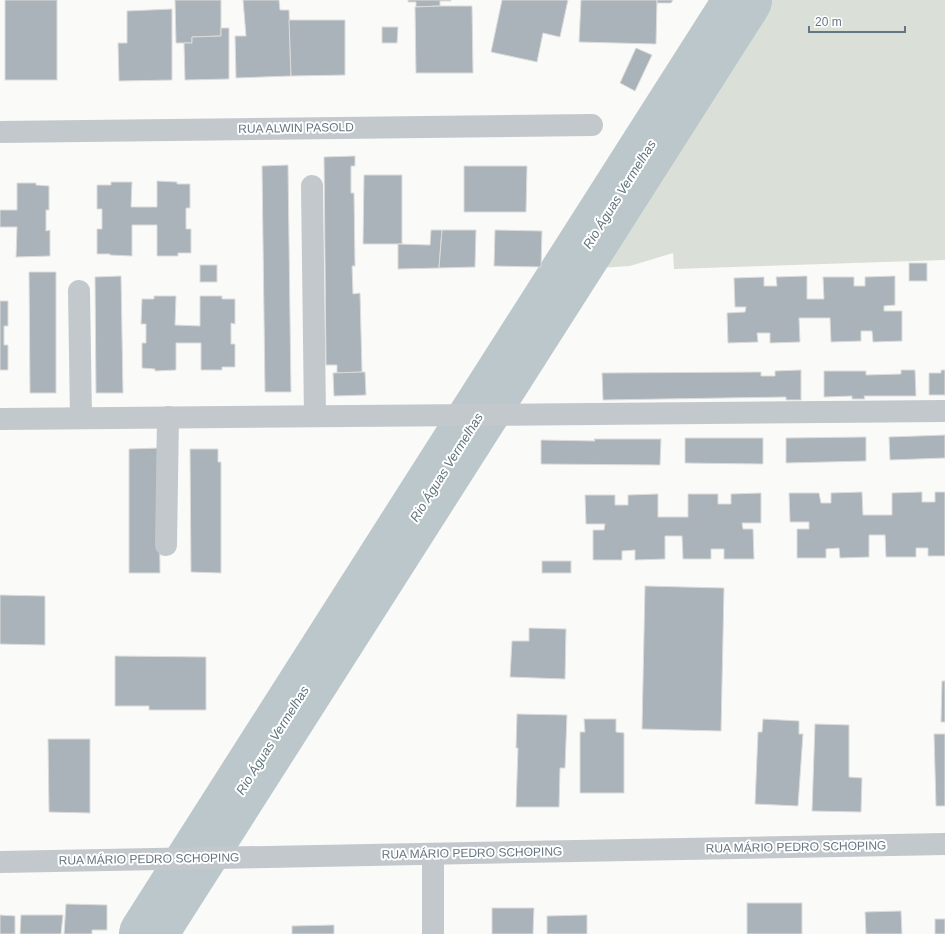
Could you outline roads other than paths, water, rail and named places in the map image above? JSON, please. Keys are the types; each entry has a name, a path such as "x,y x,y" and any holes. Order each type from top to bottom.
{"street":[{"name":"RUA ALWIN PASOLD","path":"0,132 592,125"},
{"path":"312,186 315,416"},
{"path":"79,291 81,418"},
{"path":"0,419 945,411"},
{"path":"166,545 168,417"},
{"name":"RUA MÁRIO PEDRO SCHOPING","path":"0,862 945,844"},
{"path":"433,854 433,934"}],"waterway":[{"name":"Rio Águas Vermelhas","path":"148,934 743,0"}]}
